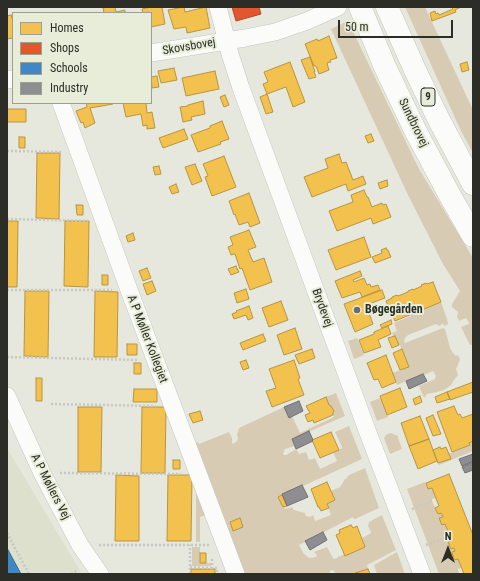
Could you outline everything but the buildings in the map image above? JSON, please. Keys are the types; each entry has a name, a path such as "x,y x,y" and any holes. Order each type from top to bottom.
{"main road":[{"name":"Sundbrovej","path":"360,7 388,73 415,130 473,236"},
{"name":"Sundbrovej","path":"388,7 439,120 473,184"}],"street":[{"name":"Brydevej","path":"218,7 230,54 241,88 422,574"},
{"name":"Skovsbovej","path":"152,53 260,35 287,28 331,10"},
{"name":"A P Møller Kollegiet","path":"61,104 103,221 236,574"},
{"name":"A P Møllers Vej","path":"7,396 42,473 80,545 100,574"}],"path":[{"path":"7,151 78,152"},
{"path":"7,220 103,221"},
{"path":"7,290 129,290"},
{"path":"7,357 155,360"},
{"path":"51,404 173,406"},
{"path":"42,473 199,474"},
{"path":"399,514 432,501"},
{"path":"7,533 29,574"},
{"path":"413,550 446,537"},
{"path":"80,545 212,545 224,541"},
{"path":"190,545 190,574"},
{"path":"190,567 212,568"},
{"path":"452,574 458,571"}],"shaded area":[{"path":"405,7 425,7 473,110 473,153 461,131"},
{"path":"348,21 419,169 473,258 473,345 470,345 461,327 469,324 468,321 466,318 459,321 457,317 458,312 452,307 452,304 460,291 443,264 408,195 331,29"},
{"path":"441,302 448,324 444,326 443,323 439,326 436,324 408,335 404,342 405,343 443,328 445,329 450,348 456,356 458,355 460,359 456,369 458,375 451,385 444,390 427,394 424,398 419,386 435,379 436,376 433,371 397,385 392,373 409,367 400,345 392,333 397,331 394,323 411,316 411,314"},
{"path":"357,338 364,355 354,359 348,341"},
{"path":"336,393 345,416 292,439 295,446 285,449 283,454 286,455 296,449 299,454 306,452 309,460 315,458 320,469 337,461 333,452 341,449 342,447 335,432 349,426 362,459 282,494 279,497 285,509 292,507 294,510 305,513 306,516 310,517 313,515 315,521 331,515 327,504 335,500 331,491 340,487 349,475 365,468 379,508 355,519 353,517 299,545 304,554 309,558 316,557 317,555 314,552 327,547 335,559 344,554 345,555 365,547 362,538 371,533 368,526 369,522 382,515 396,550 367,565 368,569 355,574 336,574 332,570 330,571 330,574 241,574 193,444 198,442 199,444 229,432 233,444 237,441 239,428 284,407 289,417 292,416 300,433 334,417 334,411 329,405 326,397"},
{"path":"380,398 388,417 377,421 370,402"},
{"path":"391,433 398,436 402,449 390,454 384,438 387,434"},
{"path":"473,441 473,451 439,465 438,463 448,454 470,445 469,443"},
{"path":"7,448 82,574 7,574"},
{"path":"196,478 209,514 200,517 200,542 196,542"},
{"path":"425,482 428,489 432,488 436,498 432,499 432,501 438,514 441,513 443,517 439,518 442,525 445,524 449,533 445,535 451,549 454,548 455,551 452,552 454,560 458,559 461,568 458,569 459,574 439,574 407,489"},
{"path":"192,547 200,547 200,563 211,563 211,566 192,566"},
{"path":"397,552 405,574 377,574 374,565"}],"place":[{"name":"Bøgegården","path":"357,310"}]}
